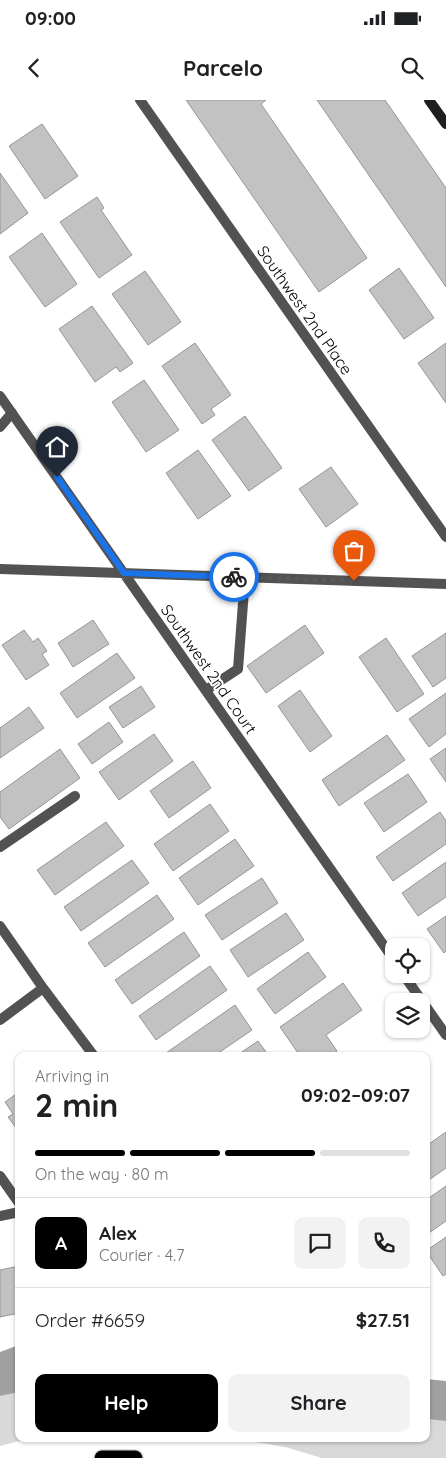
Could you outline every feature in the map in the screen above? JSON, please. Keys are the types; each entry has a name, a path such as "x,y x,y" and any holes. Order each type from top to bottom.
{"highway":[{"path":"102,1458 135,1458"}],"street":[{"name":"Southwest 2nd Place","path":"140,100 446,537"},
{"path":"429,100 446,124"},
{"name":"Southwest 2nd Court","path":"0,396 385,947"},
{"path":"0,427 12,413"},
{"path":"0,569 446,584"},
{"path":"206,690 238,669 245,577"},
{"path":"0,847 75,796"},
{"path":"0,926 91,1052"},
{"path":"409,983 446,1035"},
{"path":"0,1020 43,988"},
{"path":"0,1176 15,1197"},
{"path":"0,1216 15,1213"}],"shaded area":[{"path":"15,1346 15,1393 0,1396 0,1352"},
{"path":"430,1379 446,1381 446,1421 430,1419"},
{"path":"15,1393 15,1442 0,1446 0,1396"},
{"path":"430,1419 446,1421 446,1458 322,1458 285,1447 256,1442 430,1442"}],"building":[{"path":"186,100 266,100 261,104 367,258 319,292"},
{"path":"317,100 385,100 446,188 446,287"},
{"path":"42,124 78,176 45,199 9,146"},
{"path":"0,173 28,213 0,234"},
{"path":"97,197 104,208 101,210 132,255 99,278 60,222"},
{"path":"42,233 77,284 45,307 9,257"},
{"path":"399,268 434,318 404,339 369,290"},
{"path":"145,271 181,322 148,345 112,294"},
{"path":"92,306 133,363 120,372 116,367 95,382 59,329"},
{"path":"195,343 231,395 211,409 215,415 202,424 162,366"},
{"path":"446,343 446,403 418,363"},
{"path":"144,380 179,430 146,452 112,402"},
{"path":"245,416 282,468 249,491 212,440"},
{"path":"198,450 231,496 198,519 166,473"},
{"path":"331,467 358,504 326,527 299,489"},
{"path":"93,620 109,644 73,667 58,643"},
{"path":"305,625 324,653 266,693 247,666"},
{"path":"24,630 33,642 38,638 47,651 42,654 49,665 26,680 2,645"},
{"path":"446,633 446,678 433,687 412,656"},
{"path":"386,638 424,694 397,712 359,657"},
{"path":"117,653 135,678 77,718 60,693"},
{"path":"141,686 155,707 123,728 109,707"},
{"path":"300,690 332,736 310,752 278,706"},
{"path":"446,693 446,734 429,747 409,719"},
{"path":"29,707 44,728 0,758 0,728"},
{"path":"109,722 123,742 92,764 78,744"},
{"path":"154,734 173,761 119,800 99,772"},
{"path":"387,735 405,760 339,806 322,780"},
{"path":"446,748 446,782 430,759"},
{"path":"60,749 80,778 9,829 0,817 0,792"},
{"path":"193,761 211,788 169,818 150,791"},
{"path":"408,774 427,802 384,832 364,803"},
{"path":"210,804 229,831 173,871 154,844"},
{"path":"440,812 446,821 446,844 393,881 376,857"},
{"path":"106,822 124,846 55,895 37,870"},
{"path":"235,839 254,866 198,905 179,878"},
{"path":"132,860 149,883 81,931 64,907"},
{"path":"446,862 446,897 418,916 402,893"},
{"path":"262,878 278,903 222,940 205,915"},
{"path":"157,895 174,919 105,967 88,943"},
{"path":"286,913 304,940 248,977 230,950"},
{"path":"446,916 446,951 444,953 427,929"},
{"path":"184,932 200,956 132,1004 115,980"},
{"path":"308,952 326,977 275,1014 257,989"},
{"path":"210,966 227,990 156,1040 139,1016"},
{"path":"343,983 362,1010 326,1035 337,1051 336,1052 297,1052 280,1027"},
{"path":"235,1005 252,1030 220,1052 167,1052"},
{"path":"258,1041 266,1052 242,1052"},
{"path":"15,1095 15,1127 8,1117 13,1114 5,1102"},
{"path":"446,1132 446,1168 430,1179 430,1143"},
{"path":"446,1186 446,1221 430,1232 430,1197"},
{"path":"446,1237 446,1274 443,1276 430,1257 430,1248"},
{"path":"15,1267 15,1314 0,1317 0,1270"}],"way so far":[{"path":"234,577 354,581"}],"route":[{"path":"57,477 124,573 234,577"}]}
